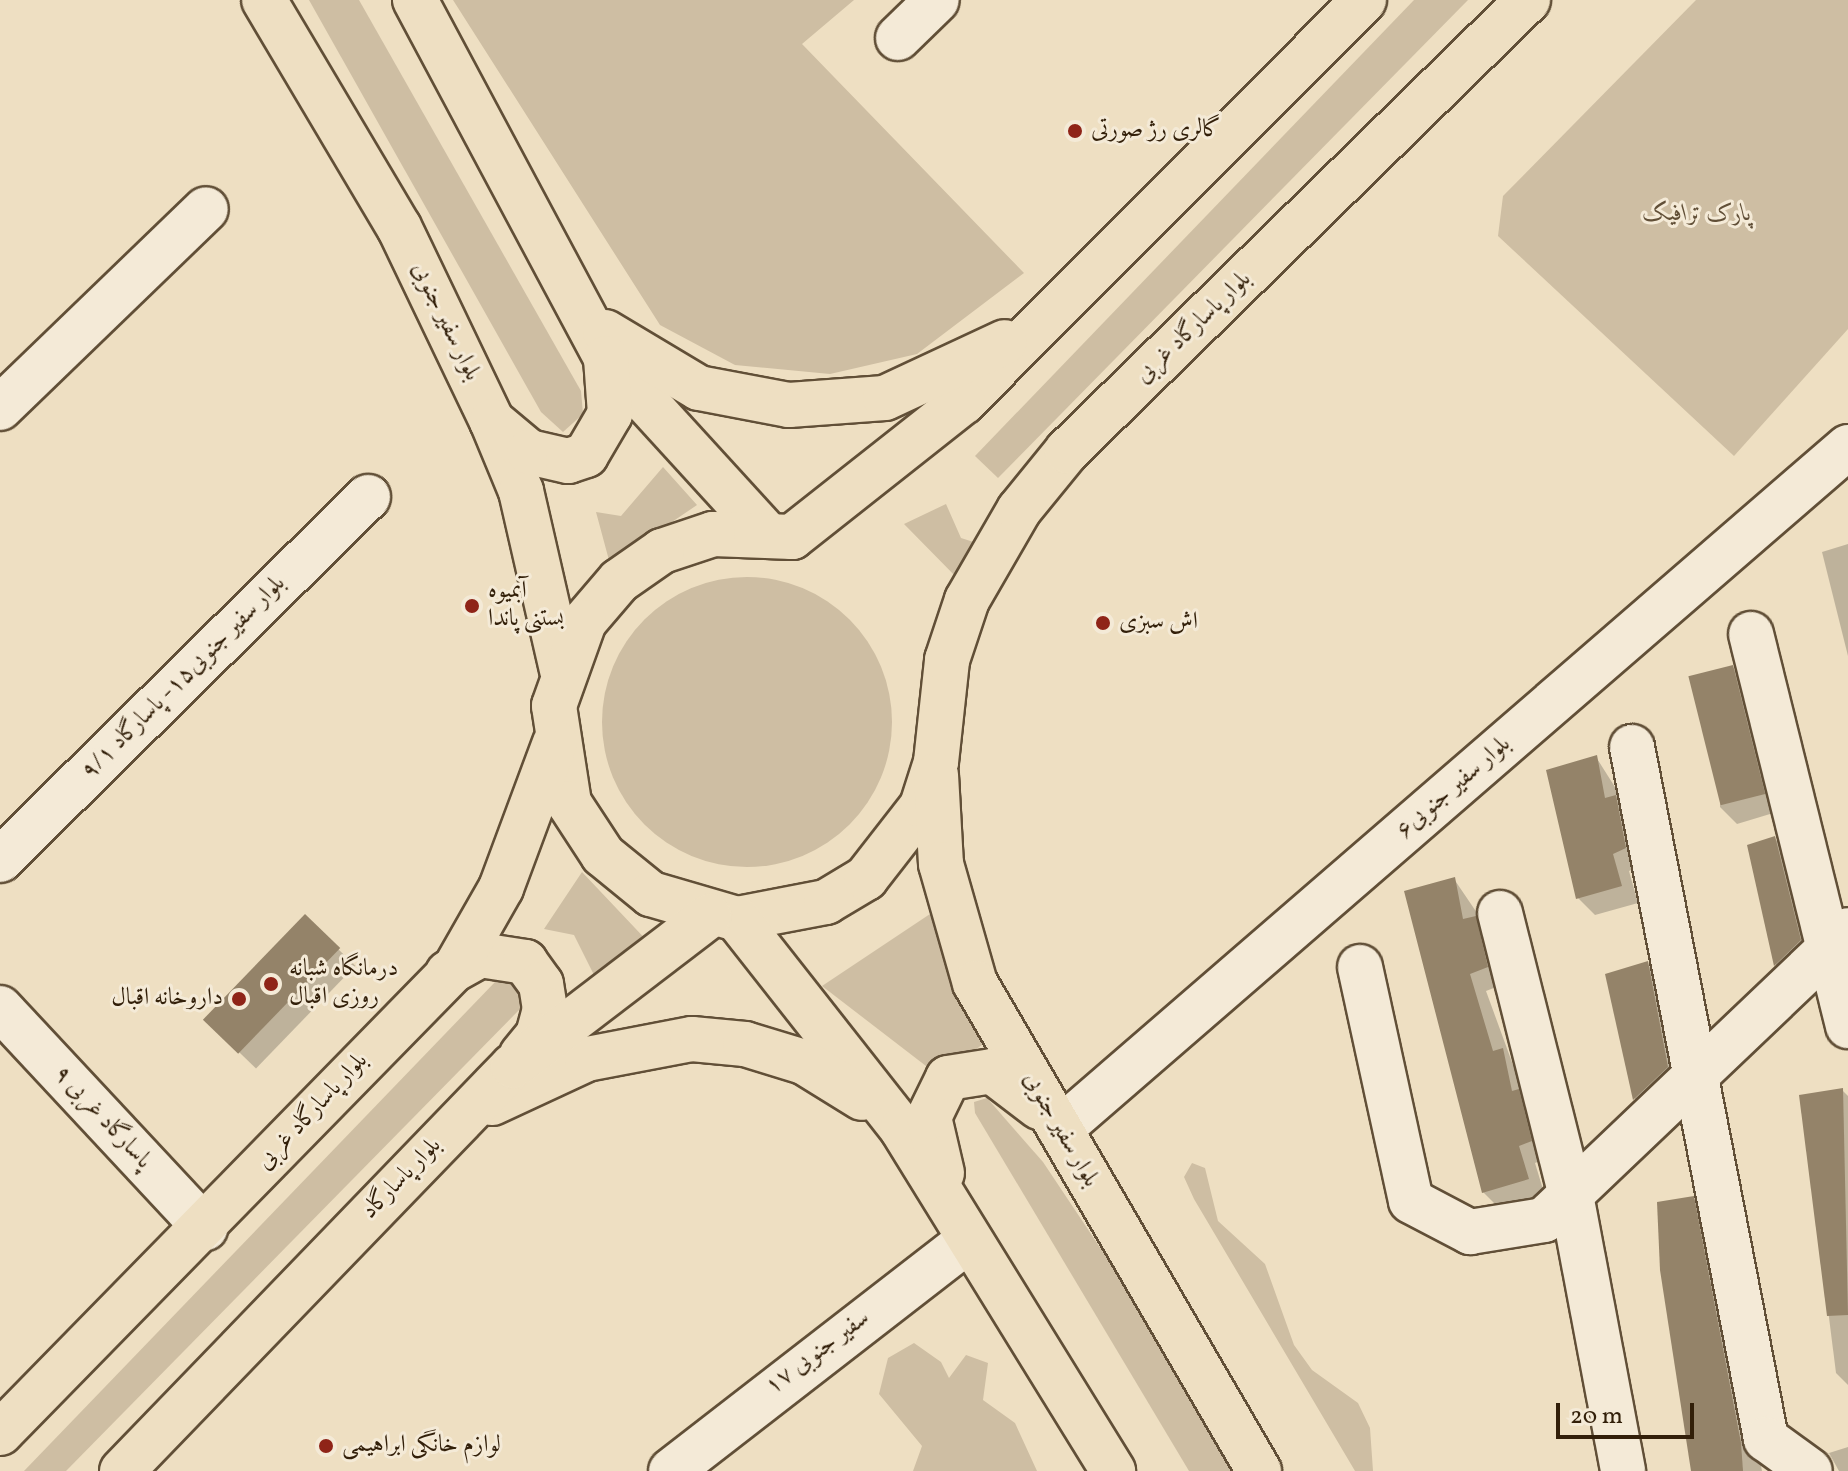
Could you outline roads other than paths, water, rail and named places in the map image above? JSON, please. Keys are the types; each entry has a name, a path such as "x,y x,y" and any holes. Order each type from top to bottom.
{"main road":[{"name":"بلوار سفیر جنوبی","path":"264,0 399,227 492,421 521,491 562,670"},
{"path":"415,0 606,358 778,535"},
{"path":"936,762 906,832 866,878 826,902 723,917 651,894 603,855 569,803 555,743 562,670 601,601 662,551 713,534 778,535 963,402 1061,310 1364,0"},
{"name":"بلوار پاسارگاد غربی","path":"936,762 939,708 967,600 1019,510 1067,451 1528,0"},
{"path":"577,305 614,341 699,388 789,405 885,398 979,358 1061,310"},
{"path":"492,421 529,452 568,461 586,455 610,414 606,358"},
{"name":"بلوار پاسارگاد غربی","path":"0,1433 205,1228 448,973 501,888 555,743"},
{"name":"بلوار سفیر جنوبی","path":"936,762 941,864 954,921 975,983 1259,1471"},
{"path":"723,917 888,1114 1113,1471"},
{"name":"بلوار پاسارگاد","path":"122,1471 513,1066 723,917"},
{"path":"448,973 480,955 501,954 525,962 541,984 538,1035 513,1066"},
{"path":"463,1115 587,1059 692,1039 745,1044 804,1062 888,1114"},
{"path":"968,1241 930,1138 935,1095 948,1078 971,1069 1009,1079 1060,1129"}],"street":[{"path":"898,38 937,0"},
{"path":"0,408 206,209"},
{"name":"بلوار سفیر جنوبی۶","path":"1060,1129 1848,447"},
{"name":"بلوار سفیر جنوبی۱۵- پاسارگاد ۹/۱","path":"0,860 368,497"},
{"path":"1751,634 1840,937 1848,1026"},
{"path":"1632,747 1699,1075 1766,1439 1810,1471"},
{"path":"1500,913 1571,1195 1623,1471"},
{"path":"1360,967 1411,1201 1470,1232 1544,1220 1840,937"},
{"name":"پاسارگاد غربی ۹","path":"0,1008 205,1228"},
{"name":"سفیر جنوبی ۱۷","path":"671,1471 968,1241"}],"place":[{"name":"گالری رژ صورتی","path":"1075,131"},
{"name":"آبمیوه بستنی پاندا","path":"472,606"},
{"name":"اش سبزی","path":"1103,623"},
{"name":"درمانگاه شبانه روزی اقبال","path":"271,984"},
{"name":"داروخانه اقبال","path":"239,999"},
{"name":"لوازم خانگی ابراهیمی","path":"326,1446"}],"park label":[{"name":"پارک ترافیک","path":"1697,215"}]}
